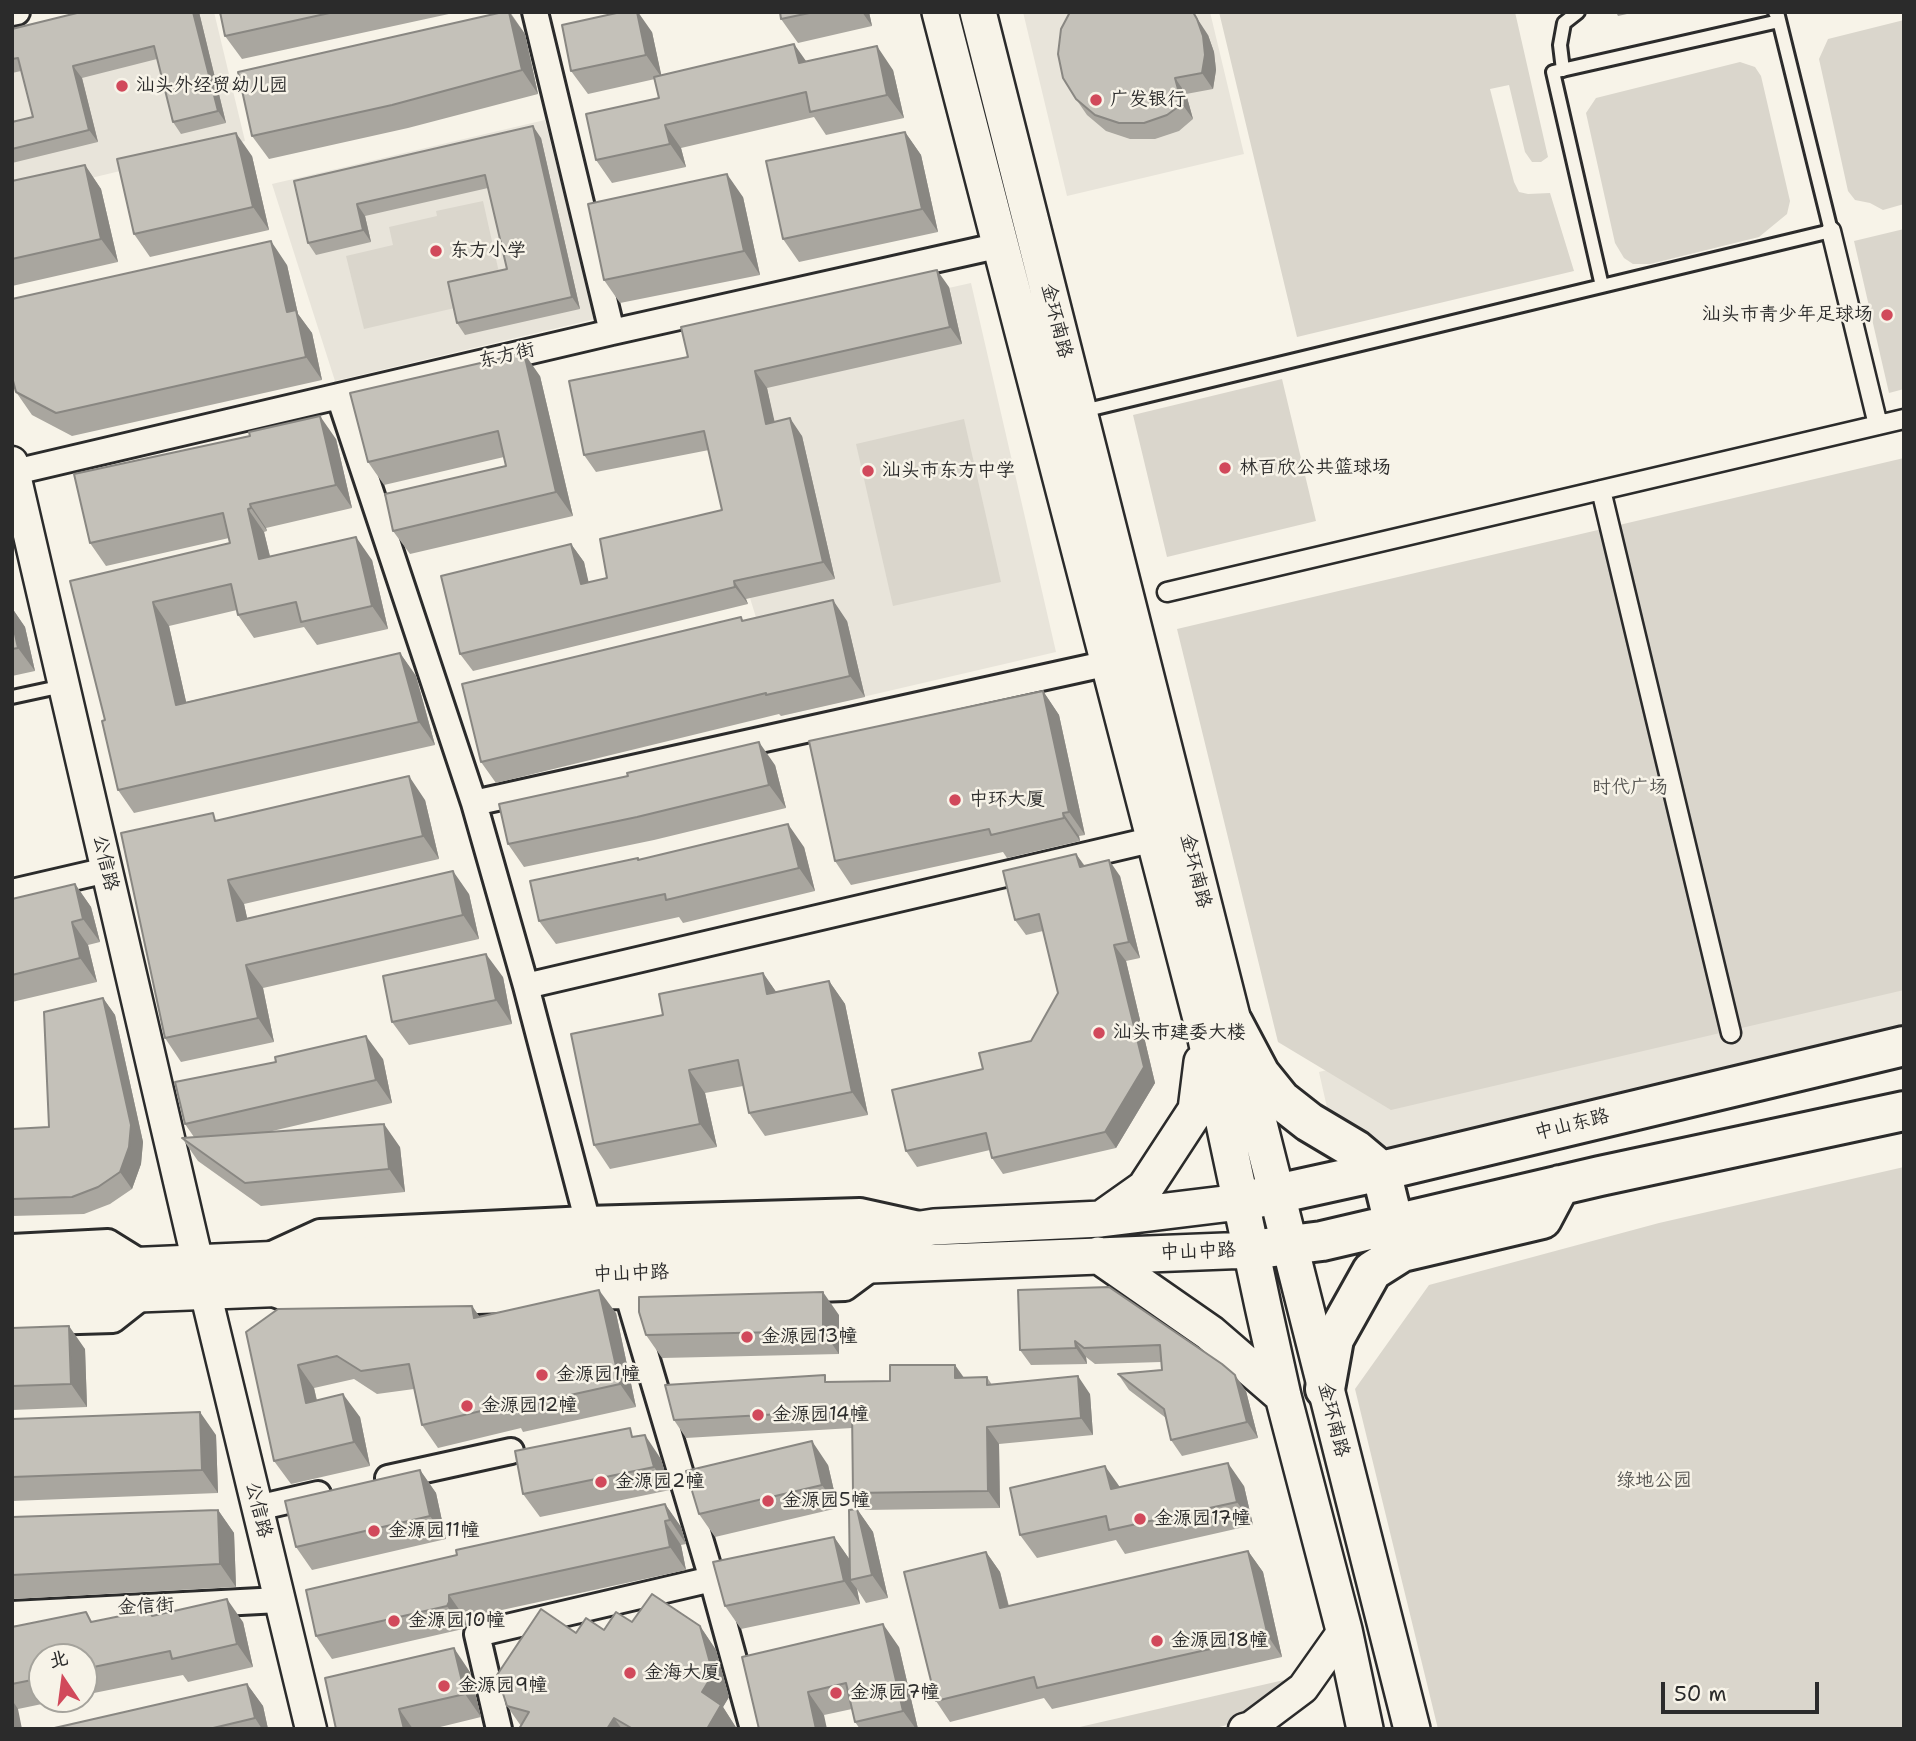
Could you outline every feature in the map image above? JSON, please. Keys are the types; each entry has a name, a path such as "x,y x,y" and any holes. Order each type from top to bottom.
{"main road":[{"name":"金环南路","path":"940,12 1155,839 1277,1195 1412,1729"},
{"name":"金环南路","path":"978,12 1079,412 1219,1028 1240,1202 1283,1396 1344,1630 1365,1729"},
{"path":"1219,1028 1281,1100 1309,1122 1356,1150 1381,1171 1394,1224"},
{"path":"1101,1219 1145,1188 1196,1110 1219,1028"},
{"name":"中山东路","path":"1240,1202 1904,1046"},
{"path":"1250,1250 1322,1241 1560,1185 1904,1111"},
{"path":"1325,1389 1334,1339 1372,1271 1402,1252 1542,1219 1560,1185"},
{"name":"中山中路","path":"12,1299 146,1280 260,1275 510,1249 771,1227 869,1237 934,1227 1101,1219 1240,1202"},
{"name":"中山中路","path":"260,1275 524,1288 778,1279 876,1265 1250,1250"},
{"path":"1097,1255 1210,1333 1283,1396"},
{"name":"中山中路","path":"12,1271 146,1280"}],"street":[{"path":"535,12 612,332"},
{"path":"1831,232 1878,425"},
{"name":"东方街","path":"13,467 339,396 1001,244"},
{"path":"339,396 474,803 526,986 587,1219"},
{"path":"1167,592 1904,419"},
{"name":"公信路","path":"13,467 201,1277 311,1729"},
{"path":"1601,490 1731,1033"},
{"path":"474,803 1109,663"},
{"path":"526,986 1155,839"},
{"path":"12,892 107,870"},
{"path":"260,1275 320,1232 587,1219 771,1227"},
{"path":"510,1249 538,1222"},
{"path":"12,1247 108,1242 146,1280 113,1320 12,1323"},
{"path":"625,1285 712,1579 753,1729"},
{"path":"364,1484 511,1451"},
{"path":"257,1508 337,1490"},
{"path":"499,1729 477,1634 712,1579"},
{"name":"金信街","path":"12,1614 279,1600"},
{"path":"1244,1729 1251,1727 1303,1688 1344,1630"}],"lane":[{"path":"1563,70 1560,45 1564,23 1578,12"},
{"path":"1079,412 1831,232 1777,15 1553,72 1602,286"},
{"path":"12,697 64,686"}],"shaded area":[{"name":"汕头外经贸幼儿园","path":"92,12 214,12 245,141 12,197 12,32"},
{"path":"1023,12 1210,12 1244,154 1067,196"},
{"name":"东方小学","path":"545,120 595,319 335,381 272,184"},
{"name":"汕头市东方中学","path":"971,283 1056,652 781,716 750,598 693,345"},
{"path":"1904,930 1904,1068 1348,1201 1319,1072"}],"green space":[{"path":"1219,12 1515,12 1548,157 1541,162 1532,162 1525,152 1509,85 1490,89 1514,182 1519,192 1550,193 1574,271 1297,337"},
{"path":"1904,20 1904,204 1883,210 1870,203 1855,200 1848,191 1819,59 1828,39"},
{"path":"1740,62 1755,67 1761,76 1790,201 1787,214 1759,237 1650,264 1633,264 1624,258 1615,243 1586,113 1596,98"},
{"path":"483,201 500,277 459,307 364,329 346,256 393,245 389,227 437,216 436,211"},
{"name":"汕头市青少年足球场","path":"1904,229 1904,389 1889,393 1854,241"},
{"name":"林百欣公共篮球场","path":"1282,379 1316,521 1167,557 1133,415"},
{"path":"964,419 1001,582 893,606 856,444"},
{"name":"时代广场","path":"1904,458 1904,990 1391,1110 1278,1042 1177,629"},
{"name":"绿地公园","path":"1904,1167 1904,1729 1438,1729 1355,1389 1429,1285 1659,1223"},
{"path":"1284,1680 1262,1708 1244,1721 1211,1729 1071,1729"}],"building":[{"path":"81,12 193,12 218,111 173,122 154,46 73,66 89,130 12,149 12,122 33,117 18,58 12,59 12,29"},
{"path":"220,12 334,12 225,36"},
{"path":"509,12 522,70 392,105 252,136 238,72"},
{"path":"621,12 637,12 646,55 571,71 562,25"},
{"path":"780,12 814,12 781,19"},
{"path":"1070,12 1193,12 1203,36 1205,55 1202,73 1175,78 1182,104 1167,115 1144,123 1119,123 1095,115 1076,99 1063,78 1058,54 1061,29"},
{"path":"794,44 799,63 877,46 887,95 810,112 806,92 665,125 670,144 596,160 586,114 659,98 654,77"},
{"path":"533,126 572,297 457,323 448,282 507,269 485,175 357,204 363,230 308,243 294,181"},
{"path":"905,132 922,209 783,239 766,161"},
{"path":"236,133 253,207 134,234 117,159"},
{"path":"85,165 101,239 12,259 12,181"},
{"path":"727,174 744,251 604,280 588,204"},
{"path":"271,241 287,312 296,310 306,357 56,413 16,392 12,377 12,299"},
{"path":"937,270 950,327 755,371 766,424 790,418 823,562 734,581 735,587 460,654 441,576 571,544 581,584 607,578 600,539 722,510 704,431 584,455 569,381 688,357 681,327"},
{"path":"524,353 556,492 393,531 385,494 506,466 498,431 368,462 350,393"},
{"path":"320,416 336,485 250,504 251,508 248,509 259,559 356,537 372,606 301,622 296,602 238,615 231,584 153,602 176,705 400,653 419,722 118,790 102,721 105,720 70,581 230,543 223,513 90,543 74,474 250,436 249,432"},
{"path":"833,600 850,676 766,693 481,762 462,684 741,617 742,621"},
{"path":"12,620 18,648 12,649"},
{"name":"中环大厦","path":"1043,691 1069,812 1063,813 1064,818 991,835 989,829 835,861 809,741"},
{"path":"759,742 769,785 637,817 508,844 499,804 628,776 627,773"},
{"path":"409,776 423,836 228,880 237,921 453,871 463,915 246,965 258,1018 165,1038 121,833 213,813 215,821"},
{"path":"788,824 799,868 666,900 665,894 539,921 530,881 638,860"},
{"name":"汕头市建委大楼","path":"1076,854 1080,867 1109,860 1129,942 1114,945 1144,1067 1105,1132 992,1158 986,1133 906,1151 892,1090 983,1069 979,1053 1031,1041 1058,993 1039,914 1015,920 1003,871"},
{"path":"75,884 83,919 72,922 80,958 12,975 12,899"},
{"path":"486,954 496,1000 392,1022 383,976"},
{"path":"763,973 767,994 829,981 852,1092 749,1113 738,1060 689,1070 700,1124 594,1145 571,1034 663,1015 659,994"},
{"path":"103,998 131,1125 129,1147 120,1172 98,1187 72,1197 12,1199 12,1129 49,1127 44,1012"},
{"path":"366,1036 376,1080 185,1124 175,1082 276,1062 275,1057"},
{"path":"384,1124 389,1169 245,1183 182,1138"},
{"path":"1109,1287 1235,1375 1247,1422 1171,1440 1164,1409 1118,1374 1162,1370 1160,1345 1084,1348 1075,1341 1076,1348 1020,1350 1018,1290"},
{"path":"599,1290 620,1384 507,1409 506,1405 422,1425 409,1364 361,1371 337,1356 298,1365 306,1403 343,1394 354,1442 274,1461 246,1332 278,1309 472,1306 474,1318"},
{"path":"823,1292 823,1331 646,1335 639,1312 639,1297"},
{"path":"69,1326 71,1384 12,1386 12,1328"},
{"path":"890,1365 955,1365 955,1378 987,1377 987,1385 1078,1376 1081,1418 987,1427 988,1491 853,1493 852,1410 674,1420 665,1385 825,1375 825,1382 890,1381"},
{"path":"200,1412 202,1470 12,1477 12,1419"},
{"path":"630,1428 632,1437 645,1435 654,1467 523,1494 515,1451"},
{"path":"812,1441 822,1485 699,1514 686,1471"},
{"path":"1228,1463 1237,1502 1109,1530 1106,1516 1020,1535 1010,1488 1105,1466 1111,1489"},
{"path":"420,1470 430,1516 296,1547 285,1501"},
{"path":"665,1504 670,1520 665,1521 670,1547 449,1595 447,1606 316,1636 306,1590 457,1555 456,1550"},
{"path":"857,1509 872,1575 850,1580 849,1510"},
{"path":"218,1510 220,1564 12,1575 12,1517"},
{"path":"834,1537 844,1581 725,1606 713,1562"},
{"path":"1248,1551 1268,1636 1037,1688 1034,1677 936,1701 904,1572 986,1552 1000,1608"},
{"name":"金海大厦","path":"652,1594 700,1626 713,1674 702,1692 721,1705 707,1729 633,1729 614,1718 607,1729 519,1729 529,1712 507,1706 497,1675 541,1609 576,1633 586,1618 604,1630 616,1612 632,1622"},
{"path":"227,1599 237,1644 172,1659 170,1651 98,1666 98,1643 28,1643 28,1681 12,1684 12,1627 86,1612 91,1622 150,1610 152,1616"},
{"path":"883,1624 903,1711 855,1722 846,1683 808,1692 816,1729 759,1729 742,1657"},
{"path":"454,1648 465,1694 399,1709 404,1729 336,1729 325,1678"},
{"path":"247,1684 255,1718 209,1729 50,1729"}],"place":[{"name":"汕头外经贸幼儿园","path":"122,86"},
{"name":"广发银行","path":"1096,100"},
{"name":"东方小学","path":"436,251"},
{"name":"汕头市青少年足球场","path":"1887,315"},
{"name":"林百欣公共篮球场","path":"1225,468"},
{"name":"汕头市东方中学","path":"868,471"},
{"name":"中环大厦","path":"955,800"},
{"name":"汕头市建委大楼","path":"1099,1033"},
{"name":"金源园13幢","path":"747,1337"},
{"name":"金源园1幢","path":"542,1375"},
{"name":"金源园12幢","path":"467,1406"},
{"name":"金源园14幢","path":"758,1415"},
{"name":"金源园2幢","path":"601,1482"},
{"name":"金源园5幢","path":"768,1501"},
{"name":"金源园17幢","path":"1140,1519"},
{"name":"金源园11幢","path":"374,1531"},
{"name":"金源园10幢","path":"394,1621"},
{"name":"金源园18幢","path":"1157,1641"},
{"name":"金海大厦","path":"630,1673"},
{"name":"金源园9幢","path":"444,1686"},
{"name":"金源园7幢","path":"836,1693"}]}
